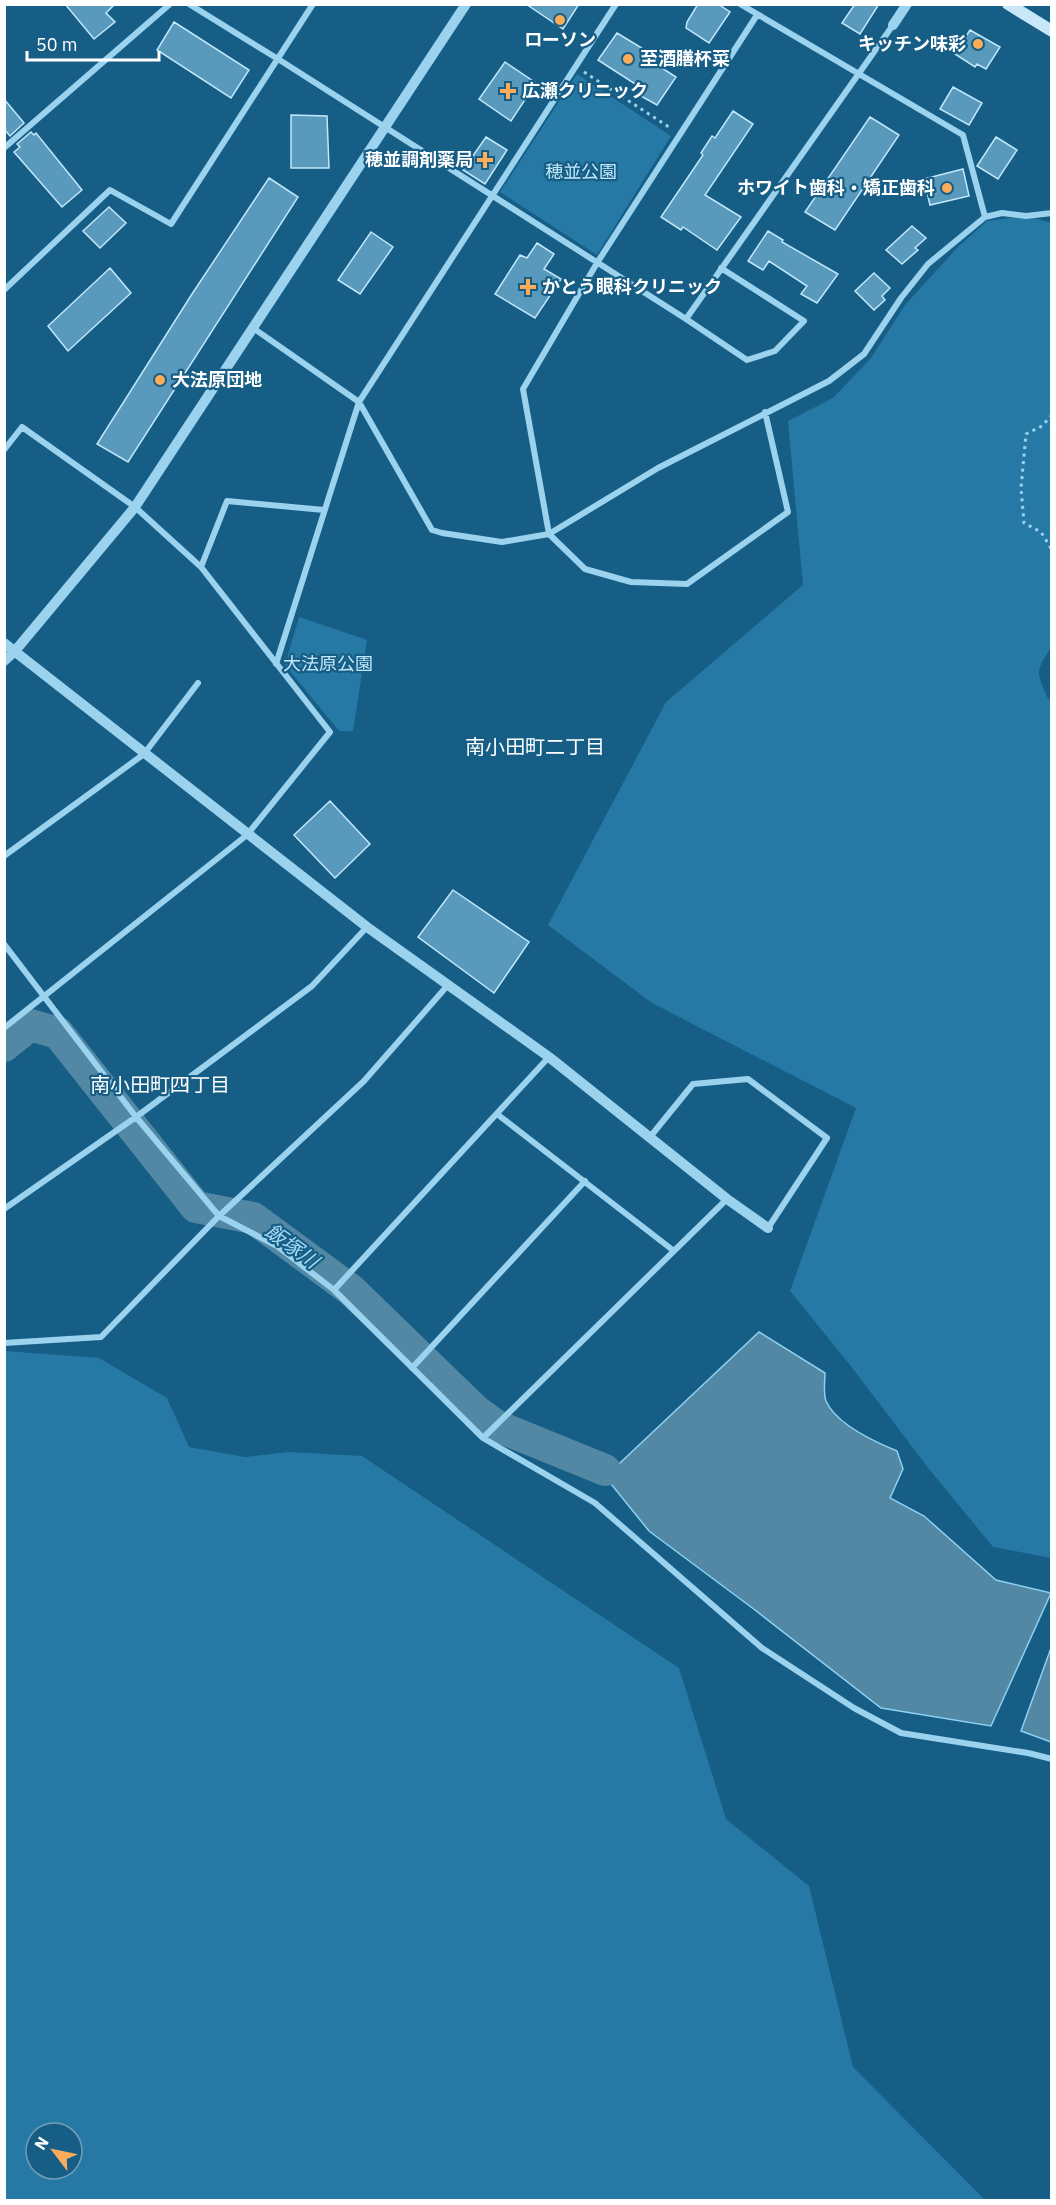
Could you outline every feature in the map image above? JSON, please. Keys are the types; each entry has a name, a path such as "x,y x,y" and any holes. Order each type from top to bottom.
{"main road":[{"path":"1008,4 1052,31"}],"street":[{"path":"4,148 170,4"},
{"path":"189,4 747,360 776,351 804,321 721,268"},
{"path":"4,290 110,190 171,224 313,4"},
{"path":"4,661 15,651 135,507 466,4"},
{"path":"276,664 358,402 616,4"},
{"path":"740,4 963,135 985,217"},
{"path":"686,319 908,4"},
{"path":"757,15 597,264 523,388 549,534 585,569 631,582 687,584 788,512 765,412"},
{"path":"253,328 358,402 432,530 502,542 549,534 657,468 829,381 864,354 901,298 928,264 985,217 1002,213 1026,216 1052,213"},
{"path":"4,450 22,427 135,507 201,567 330,732 247,835 4,1028"},
{"path":"201,567 227,501 324,510"},
{"path":"4,643 367,927 549,1057 727,1199 768,1227 827,1138 748,1079 693,1084 650,1137"},
{"path":"4,856 144,754 198,683"},
{"path":"4,1209 136,1117 312,986 367,927"},
{"path":"4,944 136,1117 219,1216 277,1246 334,1290 483,1438 595,1503 762,1648 854,1708 901,1733 1028,1753 1052,1759"},
{"path":"4,1343 101,1337 219,1216 364,1081 448,985"},
{"path":"334,1290 549,1057"},
{"path":"497,1114 674,1251"},
{"path":"412,1368 585,1181"},
{"path":"483,1438 727,1199"}],"path":[{"path":"575,66 680,135"},
{"path":"1052,415 1042,426 1026,434 1021,488 1024,523 1041,532 1052,550"}],"green space":[{"name":"穂並公園","path":"577,74 671,136 597,255 500,192"},
{"path":"1026,216 1051,223 1052,646 1039,672 1048,699 1052,700 1051,1558 993,1547 790,1291 856,1108 652,1003 548,925 666,702 803,585 788,421 833,398 871,358 905,305 958,247 987,221"},
{"name":"大法原公園","path":"299,617 367,640 353,731 339,731 285,665"},
{"path":"5,1351 99,1358 167,1398 189,1447 245,1457 289,1452 362,1456 679,1668 726,1819 809,1886 853,2067 985,2200 5,2200"}],"shaded area":[{"path":"759,1332 825,1373 826,1401 847,1425 897,1451 903,1469 890,1498 924,1516 996,1580 1051,1593 991,1726 881,1708 649,1531 611,1484 620,1463"},
{"path":"1051,1648 1052,1742 1021,1731"}],"building":[{"path":"65,4 115,4 106,13 115,22 94,39"},
{"name":"ローソン","path":"526,4 579,4 563,29"},
{"path":"698,4 718,4 730,12 709,43 686,28"},
{"path":"855,4 879,4 860,34 842,23"},
{"path":"174,22 249,70 231,98 157,50"},
{"name":"キッチン味彩","path":"970,30 1000,47 986,69 977,64 975,67 955,54"},
{"name":"至酒膳杯菜","path":"617,33 658,58 654,63 676,77 657,105 639,95 643,89 598,60"},
{"name":"広瀬クリニック","path":"505,62 536,83 511,121 479,99"},
{"path":"953,87 982,103 969,125 940,109"},
{"path":"4,99 24,123 10,136 4,129"},
{"path":"733,111 753,124 705,195 741,217 717,250 683,227 681,230 661,217 703,155 701,153 712,136 715,138"},
{"path":"291,115 327,116 329,168 291,168"},
{"path":"870,117 899,135 835,230 805,212"},
{"path":"31,132 34,135 36,133 82,190 62,207 14,152 20,147 17,144"},
{"name":"穂並調剤薬局","path":"486,137 507,150 485,184 463,170"},
{"path":"996,137 1017,150 998,179 977,166"},
{"name":"ホワイト歯科・矯正歯科","path":"963,169 969,196 930,205 924,179"},
{"path":"269,178 298,197 128,462 97,444"},
{"path":"109,207 126,223 100,248 83,231"},
{"path":"912,226 926,238 915,248 918,250 902,264 886,250"},
{"path":"768,231 783,240 782,242 838,274 817,303 801,294 807,286 769,261 763,270 748,261"},
{"path":"371,232 393,247 360,294 338,280"},
{"name":"かとう眼科クリニック","path":"537,243 554,254 544,269 561,279 535,318 495,294 520,255 527,258"},
{"path":"110,268 131,293 68,351 48,326"},
{"path":"874,273 890,288 882,296 885,300 874,310 855,291"},
{"path":"330,801 370,844 335,878 294,835"},
{"path":"453,890 529,942 494,993 418,937"}],"waterway":[{"name":"飯塚川","path":"4,1046 30,1025 58,1033 196,1207 253,1218 351,1290 476,1411 497,1426 605,1470"}],"place":[{"name":"ローソン","path":"560,20"},
{"name":"キッチン味彩","path":"978,44"},
{"name":"至酒膳杯菜","path":"628,59"},
{"name":"広瀬クリニック","path":"508,91"},
{"name":"穂並調剤薬局","path":"485,160"},
{"name":"ホワイト歯科・矯正歯科","path":"947,188"},
{"name":"かとう眼科クリニック","path":"528,287"},
{"name":"大法原団地","path":"160,380"}],"district":[{"name":"南小田町二丁目","path":"535,747"},
{"name":"南小田町四丁目","path":"160,1085"}]}
